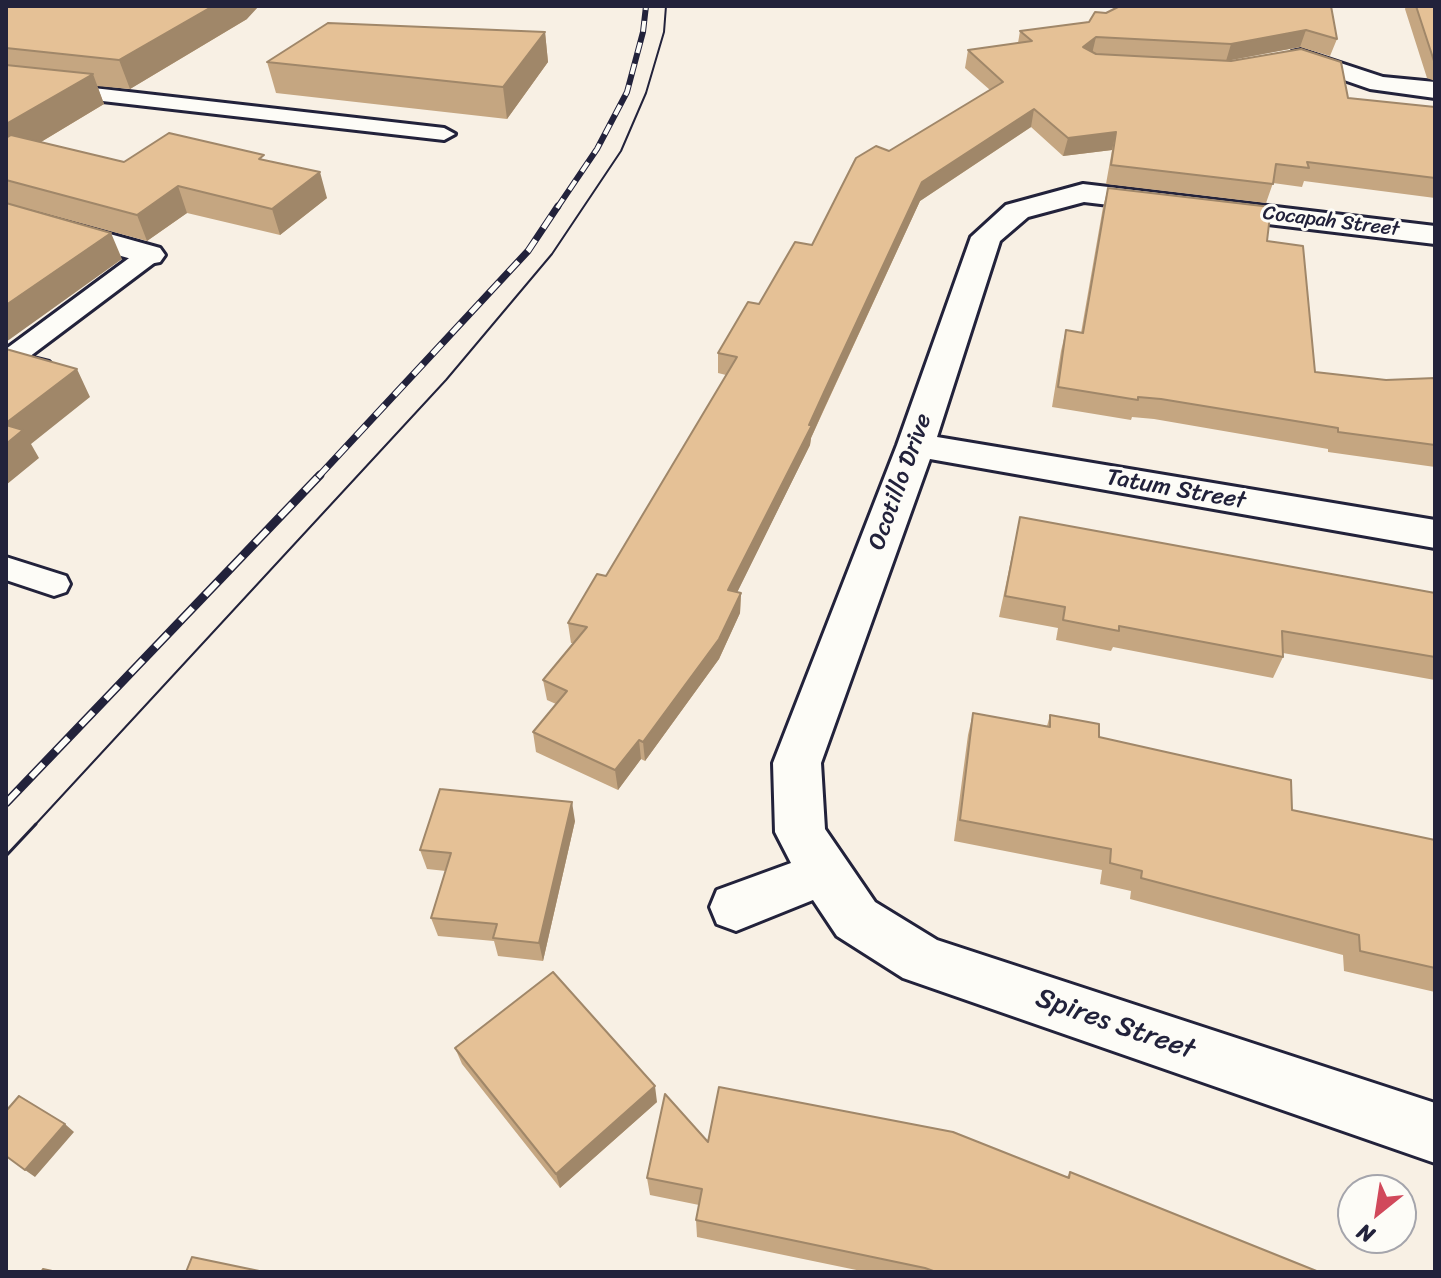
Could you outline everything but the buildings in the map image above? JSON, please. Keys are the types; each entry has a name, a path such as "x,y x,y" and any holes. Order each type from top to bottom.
{"street":[{"path":"1294,59 1379,84 1435,90"},
{"name":"Ocotillo Drive","path":"824,873 800,832 797,763 916,445 986,237 1017,211 1056,200 1083,193 1132,197"},
{"name":"Cocapah Street","path":"1132,197 1435,235"},
{"path":"6,214 149,255"},
{"name":"Tatum Street","path":"916,445 1435,534"},
{"path":"736,907 824,873"},
{"name":"Spires Street","path":"824,873 856,919 922,960 1435,1133"}],"lane":[{"path":"6,84 444,134"},
{"path":"58,373 8,360 149,255"},
{"path":"6,568 54,584"}],"tram line":[{"path":"34,826 446,380 552,254 621,151 646,93 664,32 666,6"},
{"path":"6,856 36,824"}],"railway":[{"path":"557,208 597,149 627,92 643,32 646,6"},
{"path":"318,477 528,251 558,206"},
{"path":"6,803 320,475"}]}
